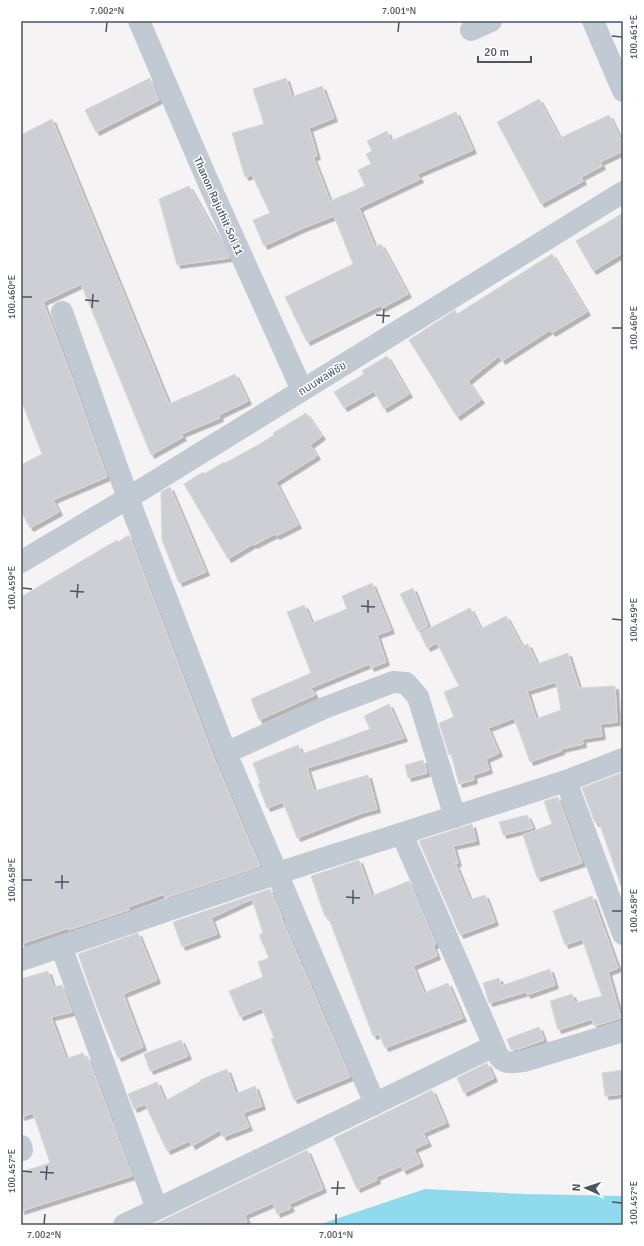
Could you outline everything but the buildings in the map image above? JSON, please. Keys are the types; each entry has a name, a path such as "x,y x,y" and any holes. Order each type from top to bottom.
{"street":[{"name":"Thanon Rajuthit Soi 11","path":"138,21 206,177 302,390"},
{"path":"471,30 490,21"},
{"path":"594,21 623,91"},
{"name":"ถนนพลพิชัย","path":"21,562 128,498 623,192"},
{"path":"62,312 128,498 226,753 375,1104"},
{"path":"226,753 324,708 393,682 406,683 418,697 455,817"},
{"path":"21,960 278,873 566,781 623,759"},
{"path":"566,781 623,934"},
{"path":"402,834 498,1056 503,1062 514,1063 524,1061 623,1031"},
{"path":"61,946 157,1209"},
{"path":"124,1225 494,1046"},
{"path":"21,1146 21,1150"}],"water":[{"path":"425,1189 525,1194 623,1196 623,1225 318,1225"}]}
